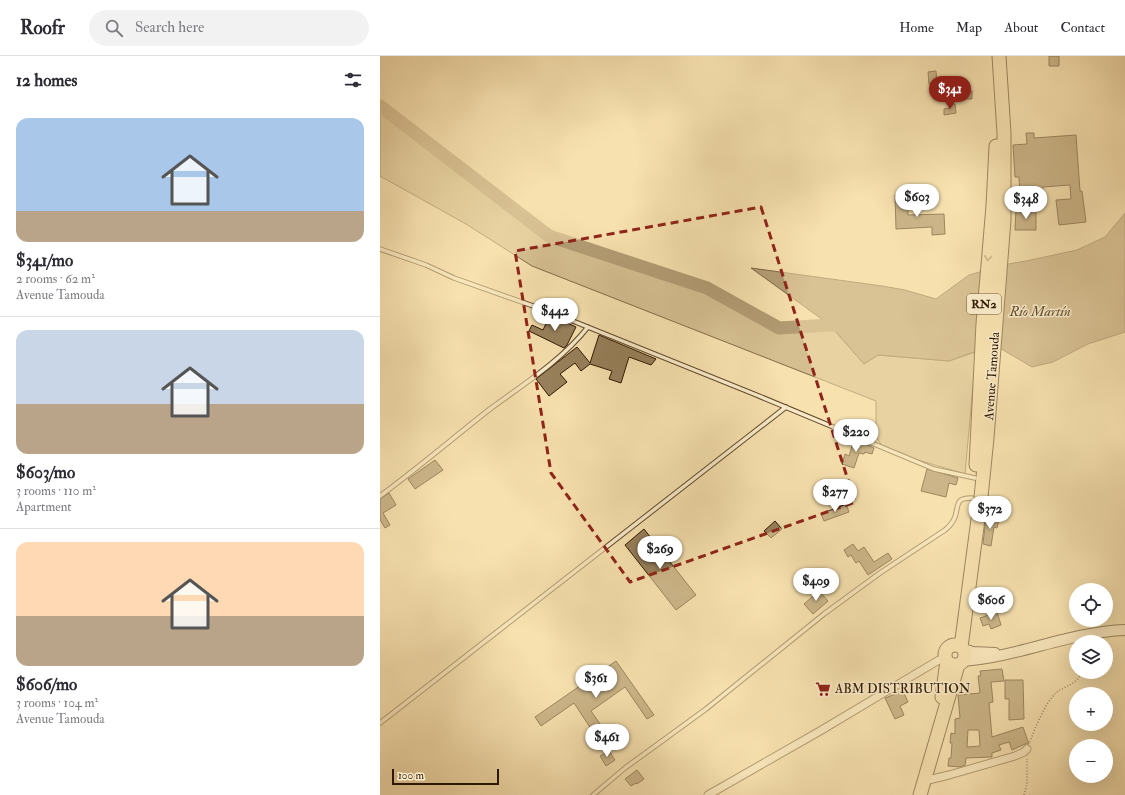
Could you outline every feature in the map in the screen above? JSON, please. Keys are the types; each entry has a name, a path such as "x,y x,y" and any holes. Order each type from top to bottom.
{"highway":[{"name":"Avenue Tamouda","path":"992,56 996,144 995,170 997,220"},
{"name":"Avenue Tamouda","path":"953,656 985,389 1004,133 999,56"},
{"name":"Avenue Tamouda","path":"920,795 936,739 953,656 981,496 987,438 985,389"}],"street":[{"path":"708,795 953,656 973,652 1009,654 1096,633 1125,630"},
{"path":"924,781 1015,756 1027,749"}],"lane":[{"path":"380,249 426,265 454,278 531,304 786,407 934,469 975,478"},
{"path":"380,496 473,423 556,361 576,342 588,327"},
{"path":"380,723 786,407"},
{"path":"593,795 625,768 706,709 824,614 880,573 945,530 953,520 958,503 963,499 972,498"}],"path":[{"path":"1024,795 1027,784 1027,749 1030,745 1036,726 1056,693 1076,682 1078,679"}],"highlighted area":[{"path":"761,207 855,502 630,582 551,473 515,251"}],"shaded area":[{"path":"380,106 549,236 707,288 779,328 830,325 864,364 878,355 949,361 976,352 965,474 885,450 876,437 876,401 532,266 466,224 380,176"}],"water":[{"name":"Río Martín","path":"1125,213 1125,332 1088,344 1053,362 1032,367 998,347 967,354 949,361 878,355 864,364 830,325 751,268 882,286 905,290 936,299 969,275 1008,264 1077,250 1105,237"}],"building":[{"path":"1049,56 1059,56 1059,66 1049,66"},
{"path":"936,71 937,83 929,84 928,72"},
{"path":"958,91 972,91 972,99 959,99"},
{"path":"949,104 955,104 956,113 944,115 944,109 950,108"},
{"path":"1026,133 1034,133 1034,138 1076,135 1080,191 1082,191 1086,222 1059,225 1056,200 1071,199 1070,185 1043,187 1043,193 1020,194 1019,177 1015,177 1013,145 1027,144"},
{"path":"895,195 908,196 908,215 944,214 945,234 932,235 932,227 896,229"},
{"path":"1016,209 1036,209 1036,230 1015,230"},
{"path":"550,315 576,327 564,348 529,331 532,325 543,330"},
{"path":"599,335 656,359 651,365 629,357 621,383 609,379 612,371 590,364 581,371 575,363 560,374 567,382 549,396 536,379 577,347 590,363"},
{"path":"854,439 874,448 872,454 865,452 864,454 859,453 854,468 842,464 845,454 849,456"},
{"path":"435,460 443,470 415,489 408,479"},
{"path":"927,469 958,478 956,485 949,483 946,497 921,491"},
{"path":"389,493 396,505 383,513 390,525 385,528 380,520 380,499"},
{"path":"846,504 849,512 824,521 821,514"},
{"path":"986,517 999,519 997,528 994,527 991,546 983,544"},
{"path":"775,521 782,529 771,538 764,531"},
{"path":"644,529 696,595 676,610 625,545"},
{"path":"853,544 858,551 864,547 874,562 888,553 892,559 868,575 859,561 856,563 851,555 848,557 844,550"},
{"path":"819,591 828,601 813,614 804,604"},
{"path":"997,612 1001,625 991,629 989,624 983,626 980,618"},
{"path":"616,661 654,715 647,719 625,687 591,711 610,738 601,744 574,703 541,726 535,717"},
{"path":"1002,669 1004,681 991,682 993,702 989,703 992,737 1023,727 1029,744 1025,744 1012,750 1009,742 999,745 1001,750 992,753 992,757 966,758 965,765 960,767 948,766 949,758 951,758 951,733 955,734 955,719 960,718 958,695 980,693 978,676 981,676 980,671","holes":["968,730 979,730 980,746 967,747"]},
{"path":"1005,680 1023,680 1024,719 1009,720 1009,699 1005,699"},
{"path":"903,691 908,702 900,706 904,715 895,719 885,698"},
{"path":"609,751 615,760 606,766 600,756"},
{"path":"637,770 644,779 631,786 625,779"}],"waterway":[{"path":"380,106 549,236 707,288 779,328 847,325"}],"place":[{"name":"ABM DISTRIBUTION","path":"823,689"}]}
